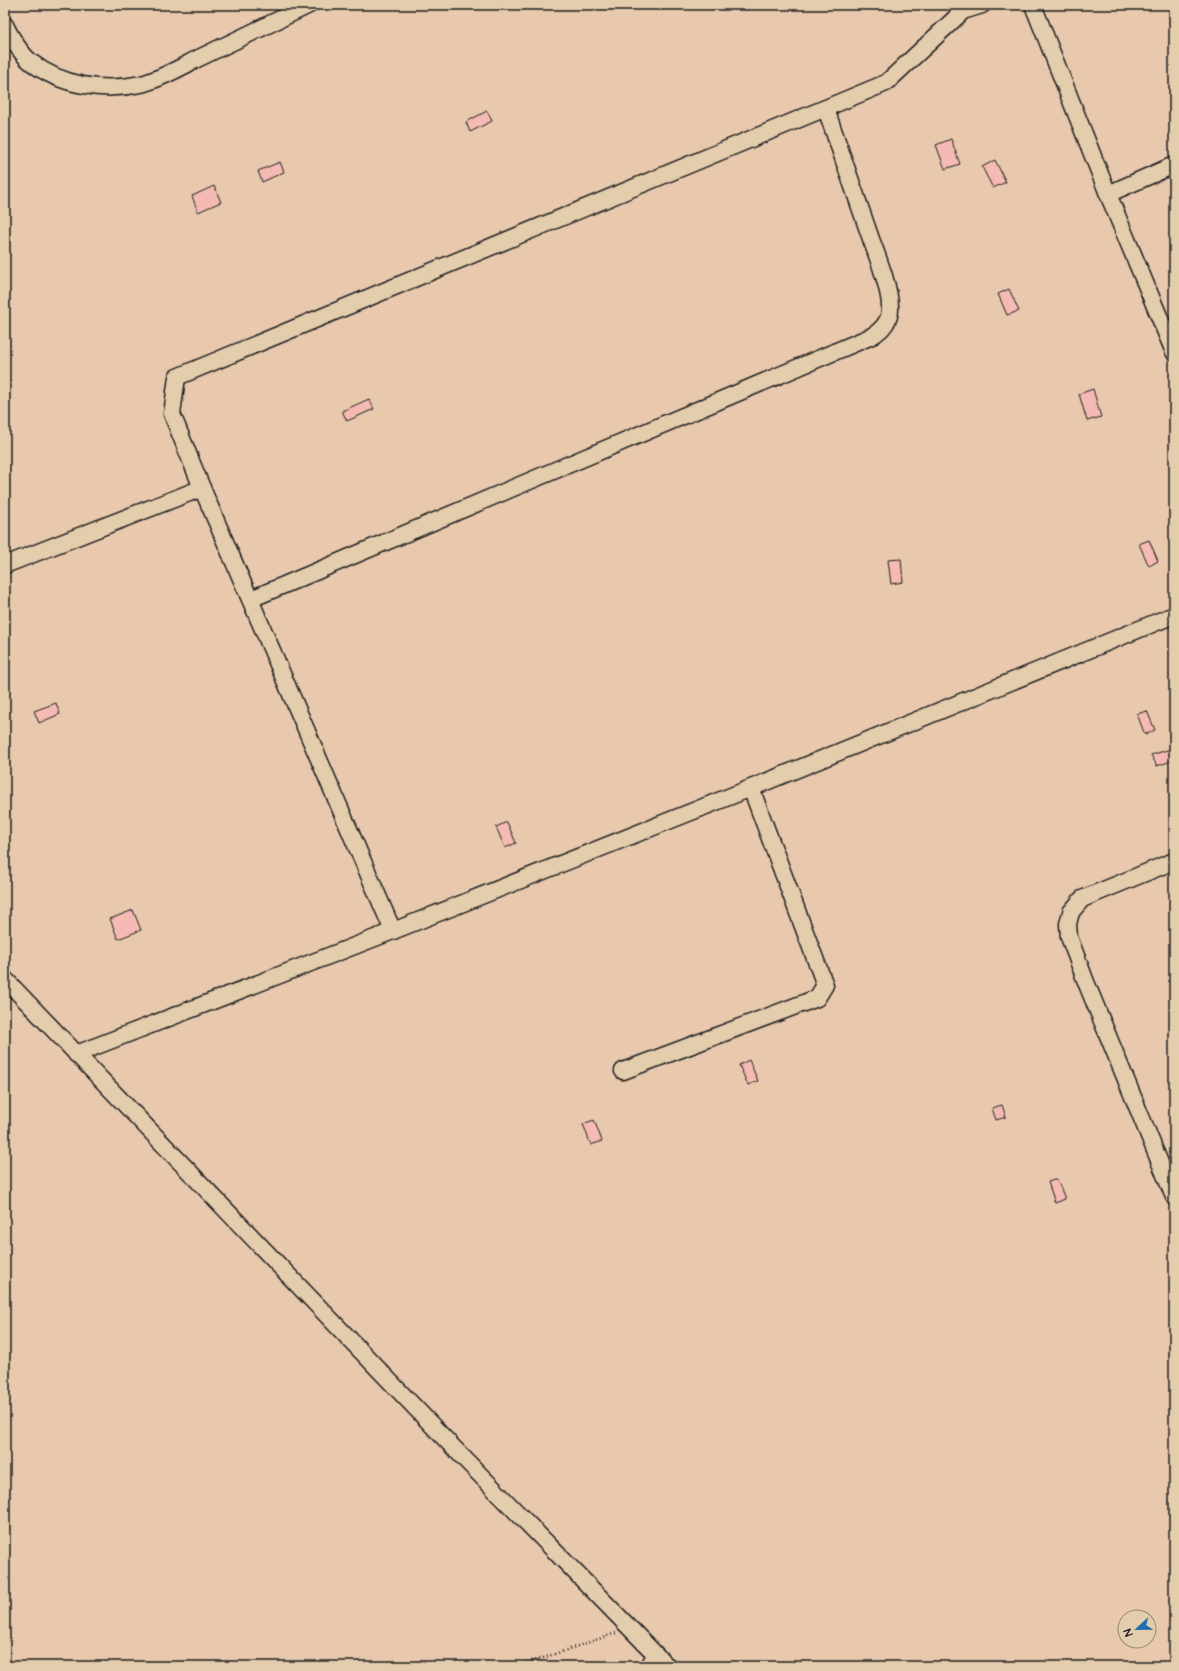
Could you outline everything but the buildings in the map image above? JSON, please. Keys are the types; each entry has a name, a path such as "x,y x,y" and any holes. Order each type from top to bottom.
{"street":[{"path":"5,24 10,35 30,61 55,77 108,88 142,84 169,73 309,5"},
{"path":"393,931 202,488 172,414 177,377 826,109 886,82 964,11 982,5"},
{"path":"1032,5 1108,194 1174,352"},
{"path":"251,599 879,332 889,317 889,299 880,265 826,109"},
{"path":"1108,194 1174,165"},
{"path":"5,565 202,488"},
{"path":"76,1054 393,931 751,788 1174,615"},
{"path":"623,1071 817,998 825,985 751,788"},
{"path":"1174,861 1082,899 1071,912 1068,924 1069,937 1086,982 1174,1197"},
{"path":"5,979 442,1437 667,1666"}],"lane":[{"path":"644,1666 653,1652"}],"path":[{"path":"512,1666 537,1660 630,1629"}]}
